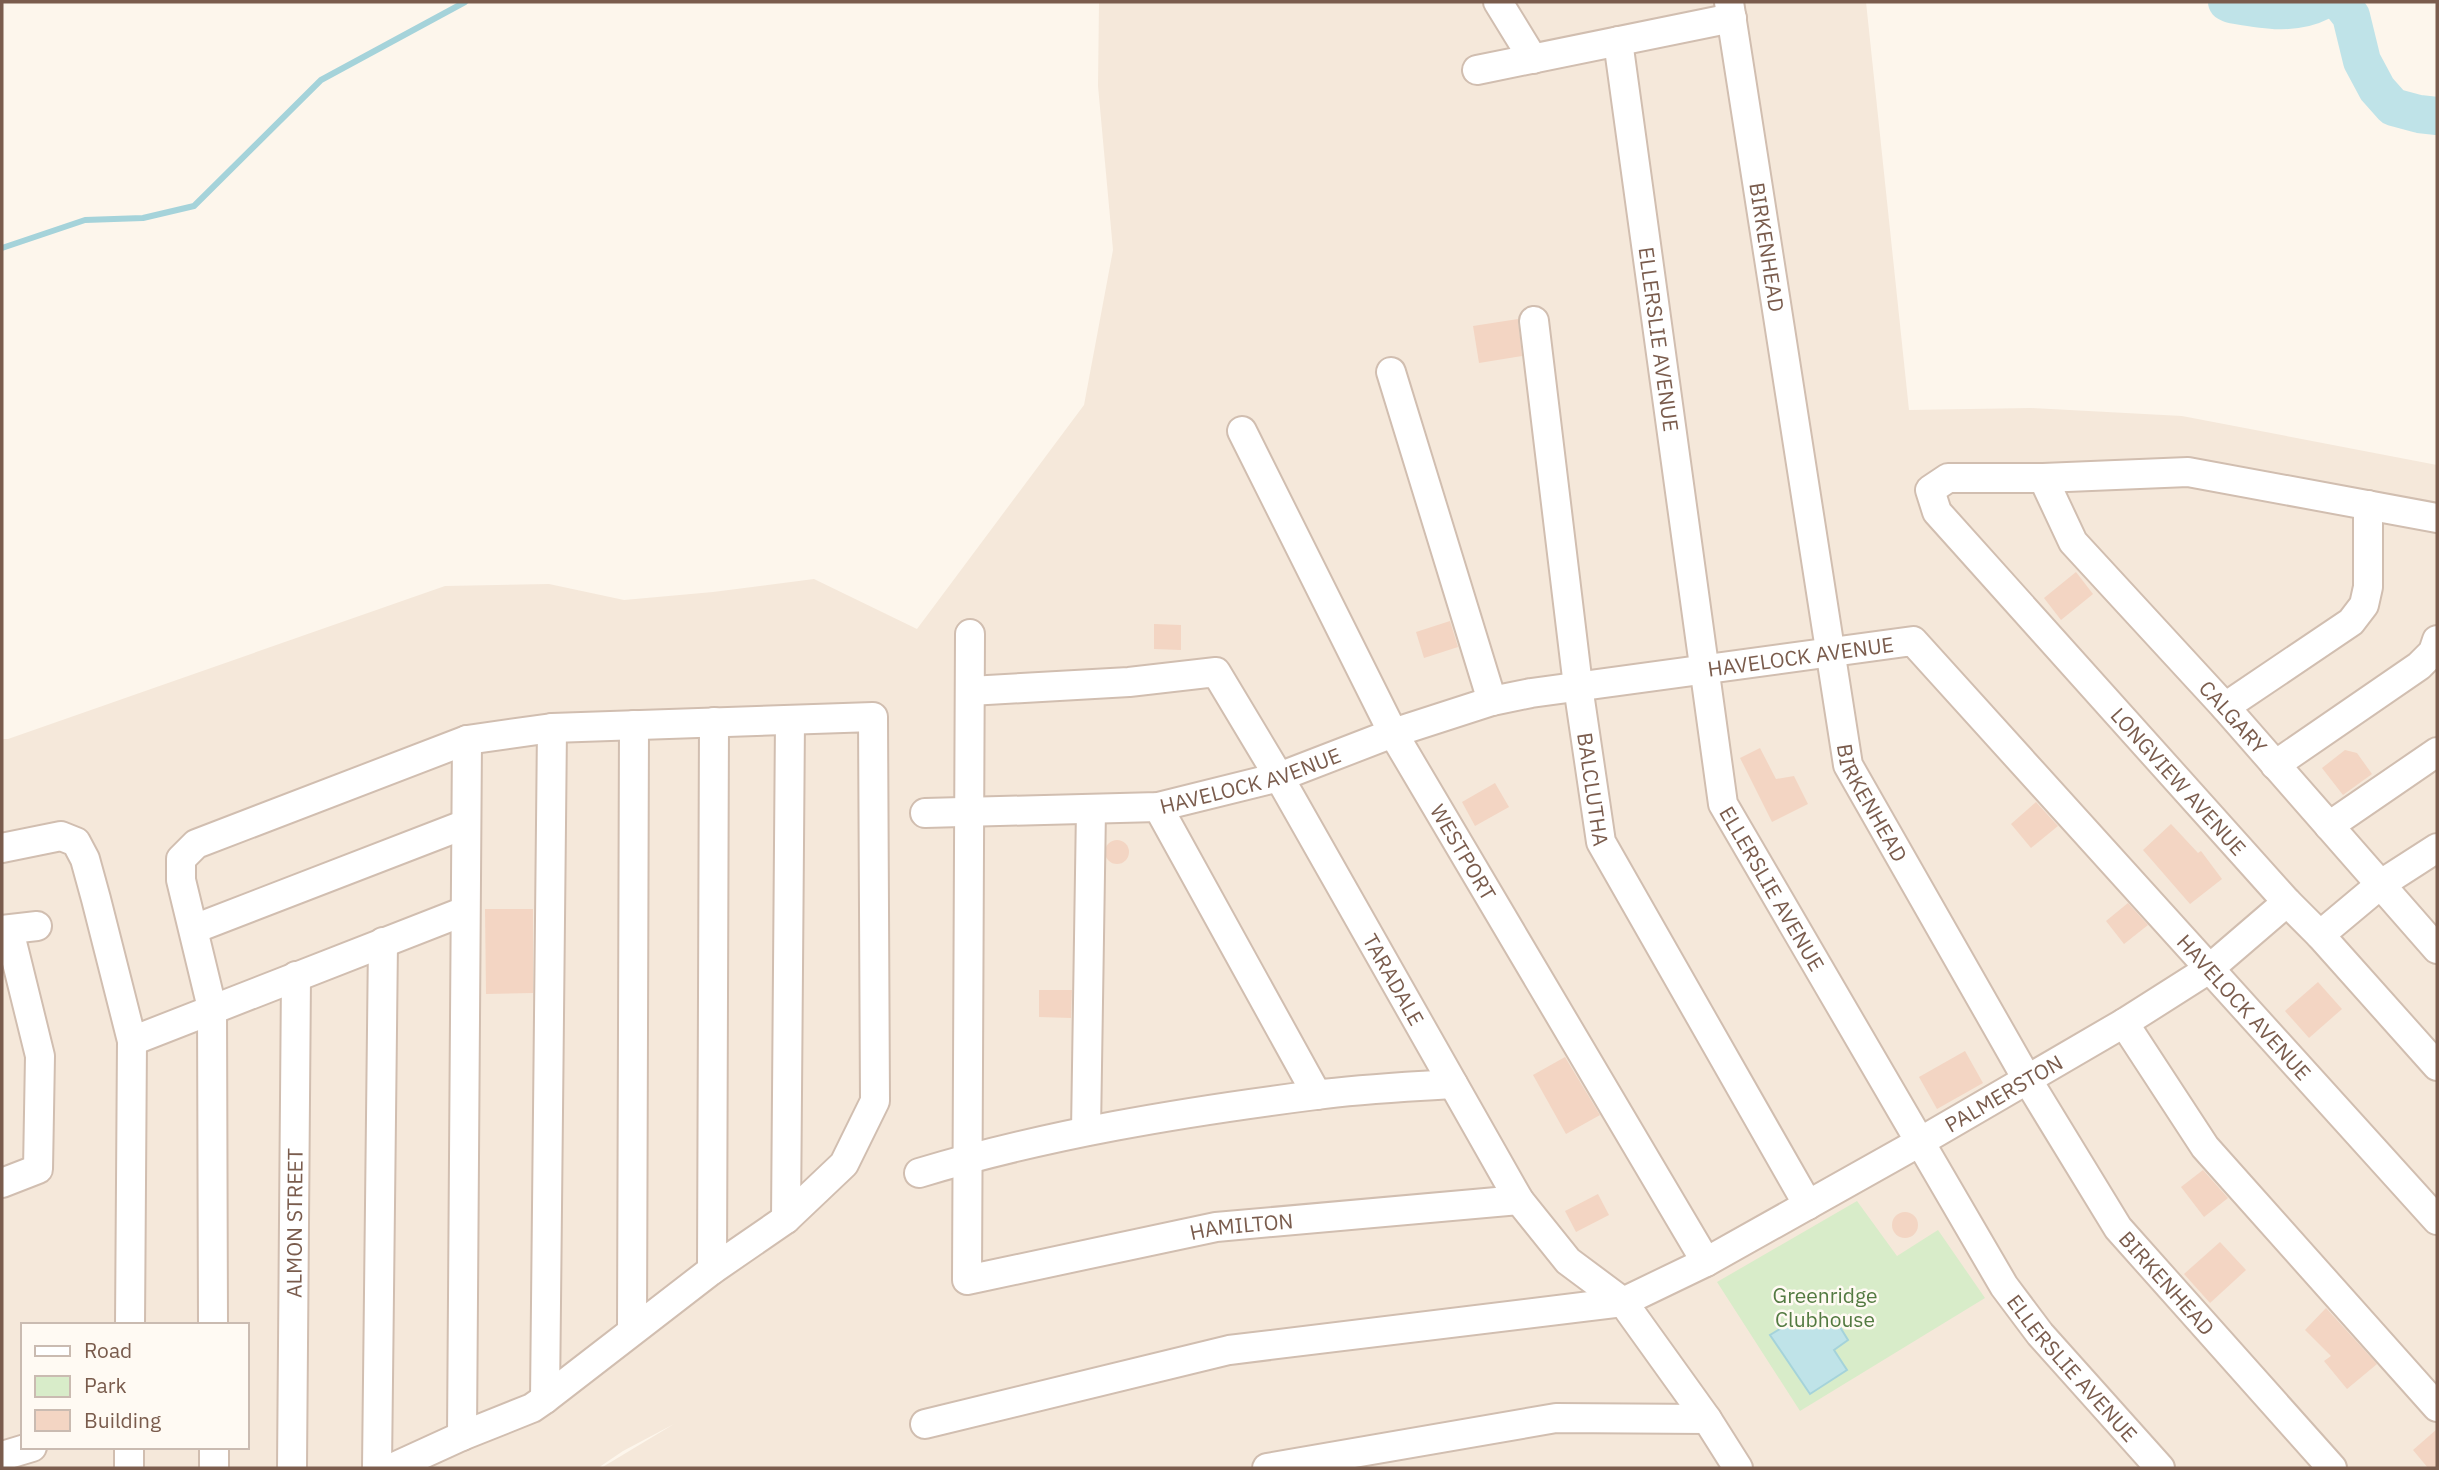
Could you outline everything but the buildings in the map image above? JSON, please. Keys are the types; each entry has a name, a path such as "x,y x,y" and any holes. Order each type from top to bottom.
{"street":[{"path":"1499,2 1533,59"},
{"path":"1476,70 1618,41 1730,10"},
{"name":"BIRKENHEAD","path":"1730,10 1848,765 2027,1079 2118,1228 2332,1468"},
{"name":"ELLERSLIE AVENUE","path":"1618,41 1723,804 1918,1143 2004,1286 2040,1334 2160,1468"},
{"name":"BALCLUTHA","path":"1534,321 1578,686 1601,842 1808,1205"},
{"path":"1391,372 1492,701"},
{"name":"WESTPORT","path":"1242,431 1393,733 1706,1262"},
{"path":"2043,478 2188,472 2437,518"},
{"name":"LONGVIEW AVENUE","path":"2043,478 1948,478 1930,490 1937,512 2437,1066"},
{"name":"CALGARY","path":"2043,478 2073,542 2434,940"},
{"path":"2225,707 2351,622 2364,605 2368,587 2368,505"},
{"path":"969,1158 970,634"},
{"path":"2275,765 2419,666 2433,652 2437,640"},
{"name":"HAVELOCK AVENUE","path":"925,813 1158,807 1279,777 1393,733 1492,701 1531,692 1913,641 2437,1220"},
{"name":"TARADALE","path":"970,691 1129,682 1216,672 1279,777 1519,1199 1568,1261 1623,1302 1707,1419 1738,1468"},
{"path":"213,1323 212,1008 181,880 181,859 196,844 467,740 552,728 873,717 875,1101 844,1164 786,1219 712,1270 532,1408 392,1468"},
{"path":"786,1219 790,720"},
{"path":"712,1270 714,722"},
{"path":"632,1330 634,725"},
{"path":"545,1399 552,728"},
{"path":"462,1436 467,740"},
{"path":"2329,826 2437,752"},
{"path":"1158,807 1317,1094"},
{"path":"1086,1131 1091,809"},
{"path":"194,929 466,824"},
{"path":"2,848 61,836 76,842 85,859 96,899 132,1041 130,1323"},
{"path":"2320,935 2381,884 2437,848"},
{"name":"PALMERSTON","path":"925,1424 1229,1350 1623,1302 1706,1262 2124,1023 2208,969 2287,902"},
{"path":"132,1041 465,911"},
{"path":"2,1183 38,1170 40,1056 16,929"},
{"path":"377,1468 383,942"},
{"name":"ALMON STREET","path":"292,1468 296,976"},
{"path":"2124,1023 2206,1147 2437,1407"},
{"path":"919,1173 969,1158 1086,1131 1317,1094 1454,1084"},
{"name":"HAMILTON","path":"969,1158 967,1280 1216,1227 1519,1199"},
{"path":"1267,1468 1556,1418 1707,1419"},
{"path":"2,1456 25,1449"},
{"path":"129,1449 129,1468"},
{"path":"214,1449 214,1468"}],"shaded area":[{"path":"1099,2 1866,2 1909,410 2031,408 2182,416 2437,465 2437,1468 601,1468 674,1424 623,1451 598,1468 2,1468 2,739 445,586 549,584 624,600 814,579 917,629 1084,405 1113,250 1098,86"}],"green space":[{"name":"Greenridge Clubhouse","path":"1857,1201 1897,1256 1938,1230 1985,1298 1800,1411 1717,1282"}],"water":[{"path":"1808,1312 1820,1329 1835,1319 1848,1340 1834,1350 1847,1370 1810,1394 1770,1335"}],"waterway":[{"path":"2,248 85,220 143,218 194,206 321,80 465,2"},
{"path":"2227,2 2276,10 2299,9 2320,2"},
{"path":"2340,2 2351,16 2362,61 2377,89 2393,107 2437,116"}]}
